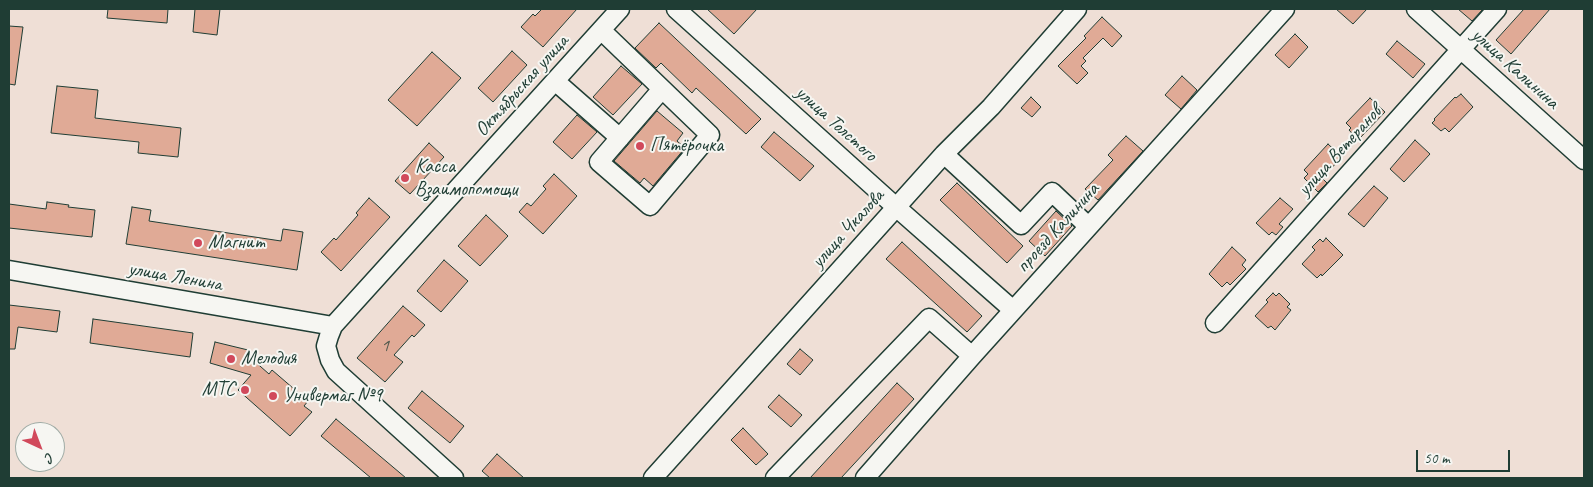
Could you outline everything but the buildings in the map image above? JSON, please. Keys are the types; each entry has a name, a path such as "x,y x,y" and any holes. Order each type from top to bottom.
{"street":[{"name":"Октябрьская улица","path":"333,326 620,9"},
{"name":"улица Толстого","path":"676,9 1013,310"},
{"name":"улица Чкалова","path":"653,478 1077,9"},
{"name":"проезд Калинина","path":"865,478 1088,226 1285,9"},
{"name":"улица Калинина","path":"1416,9 1584,160"},
{"name":"улица Ветеранов","path":"1215,323 1496,9"},
{"path":"601,30 710,135 650,206 599,162 662,89"},
{"path":"555,81 620,138"},
{"path":"944,154 1021,226 1052,192 1088,226"},
{"name":"улица Ленина","path":"9,270 333,326"},
{"path":"775,478 929,318 972,356"},
{"path":"333,326 326,346 336,371 445,475"}],"place":[{"name":"Пятёрочка","path":"640,146"},
{"name":"Касса Взаимопомощи","path":"405,178"},
{"name":"Магнит","path":"198,243"},
{"name":"Мелодия","path":"231,359"},
{"name":"МТС","path":"245,390"},
{"name":"Универмаг №9","path":"273,396"}]}
